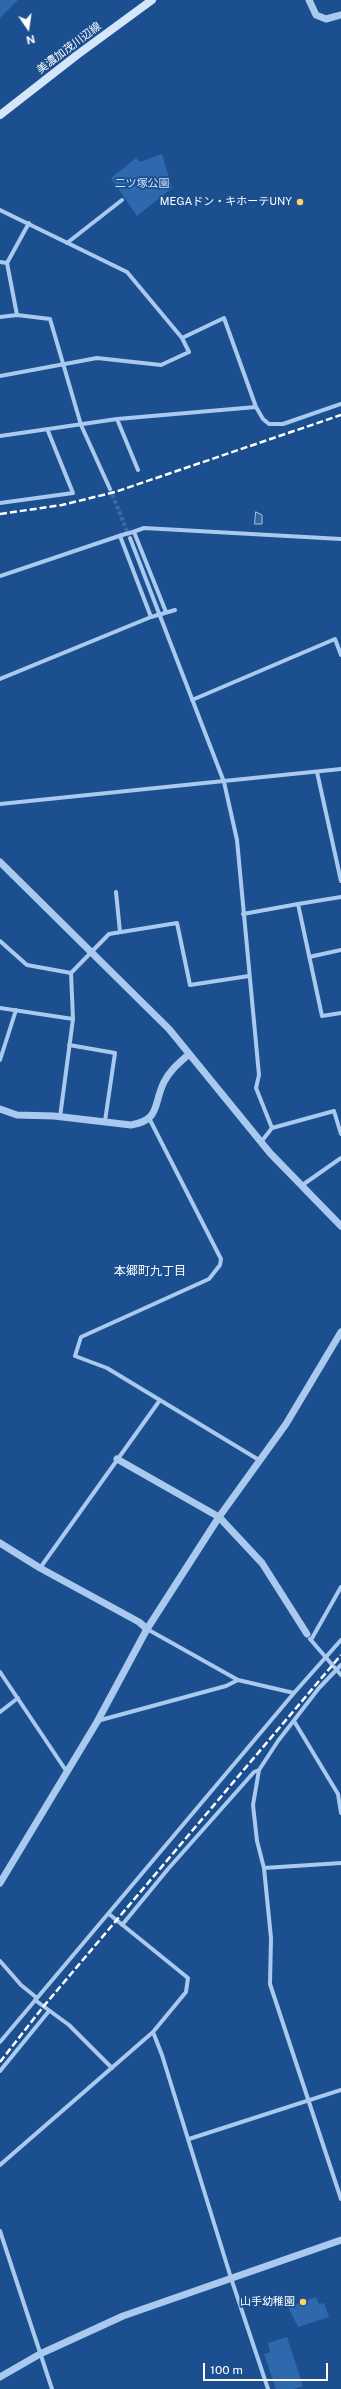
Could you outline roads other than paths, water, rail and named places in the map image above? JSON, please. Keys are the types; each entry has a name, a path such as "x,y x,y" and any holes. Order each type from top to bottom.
{"main road":[{"name":"美濃加茂川辺線","path":"0,115 77,55 152,0"}],"street":[{"path":"309,0 316,15 326,19 341,15"},
{"path":"68,243 122,200"},
{"path":"0,210 127,272 182,338 189,352 161,365 98,358 64,366 0,376"},
{"path":"17,315 7,262 29,223"},
{"path":"0,262 7,262"},
{"path":"0,317 17,315 50,319 81,425 110,488"},
{"path":"182,338 224,318 256,407 263,419 269,424 283,424 341,404"},
{"path":"0,436 117,419 256,407"},
{"path":"117,419 138,470"},
{"path":"0,503 72,493 48,430"},
{"path":"0,576 144,528 341,539"},
{"path":"133,532 166,612"},
{"path":"121,536 151,617"},
{"path":"130,538 158,615 224,782 237,840 259,1075 256,1088 272,1128"},
{"path":"0,679 151,617 175,610"},
{"path":"192,700 335,639 341,656"},
{"path":"0,804 341,769"},
{"path":"318,772 341,881"},
{"path":"0,862 169,1029 261,1142 341,1226"},
{"path":"116,892 120,932"},
{"path":"243,914 341,897"},
{"path":"298,904 322,1016 341,1013"},
{"path":"60,1117 73,1019 71,973 109,934 177,923 190,985 249,976"},
{"path":"0,941 27,965 71,973"},
{"path":"309,957 341,950"},
{"path":"0,1008 73,1019"},
{"path":"0,1060 16,1010"},
{"path":"69,1044 115,1053 105,1121"},
{"path":"0,1109 17,1115 60,1117 130,1125 141,1123 149,1118 155,1111 163,1084 170,1072 189,1054"},
{"path":"261,1142 272,1128 334,1111 341,1134"},
{"path":"149,1118 221,1259 220,1265 209,1279 81,1337 75,1356 107,1368 259,1460"},
{"path":"302,1186 341,1158"},
{"path":"0,1883 97,1722 147,1629 219,1517 286,1424 341,1332"},
{"path":"40,1568 160,1400"},
{"path":"117,1459 219,1517 262,1563 309,1637 328,1657 341,1675"},
{"path":"0,1542 40,1568 138,1622 147,1629 238,1680 294,1693"},
{"path":"309,1637 341,1587"},
{"path":"0,2042 294,1693 328,1657 341,1640"},
{"path":"341,1665 294,1721 259,1770 253,1805 257,1841 264,1868 271,1938 270,1984 341,2199"},
{"path":"0,1672 67,1772"},
{"path":"97,1722 226,1686 238,1680"},
{"path":"0,1712 18,1698"},
{"path":"294,1721 338,1794 341,1813"},
{"path":"122,1925 219,1811 254,1772 259,1770"},
{"path":"264,1868 341,1863"},
{"path":"0,2165 153,2032 186,1992 188,1978 109,1914"},
{"path":"0,1961 21,1985 49,2011 69,2025 112,2068"},
{"path":"0,2071 49,2011"},
{"path":"153,2032 189,2139 231,2278 268,2389"},
{"path":"189,2139 341,2090"},
{"path":"0,2231 52,2389"},
{"path":"0,2377 40,2354 124,2316 341,2240"}],"tunnel":[{"path":"110,489 129,536"}],"railway":[{"path":"0,514 62,505 115,492 341,415"},
{"path":"0,2062 43,2007 341,1655"}],"place":[{"name":"MEGAドン・キホーテUNY","path":"300,202"},
{"name":"山手幼稚園","path":"303,2302"}],"district":[{"name":"本郷町九丁目","path":"150,1271"}],"park label":[{"name":"二ツ塚公園","path":"142,184"}]}
